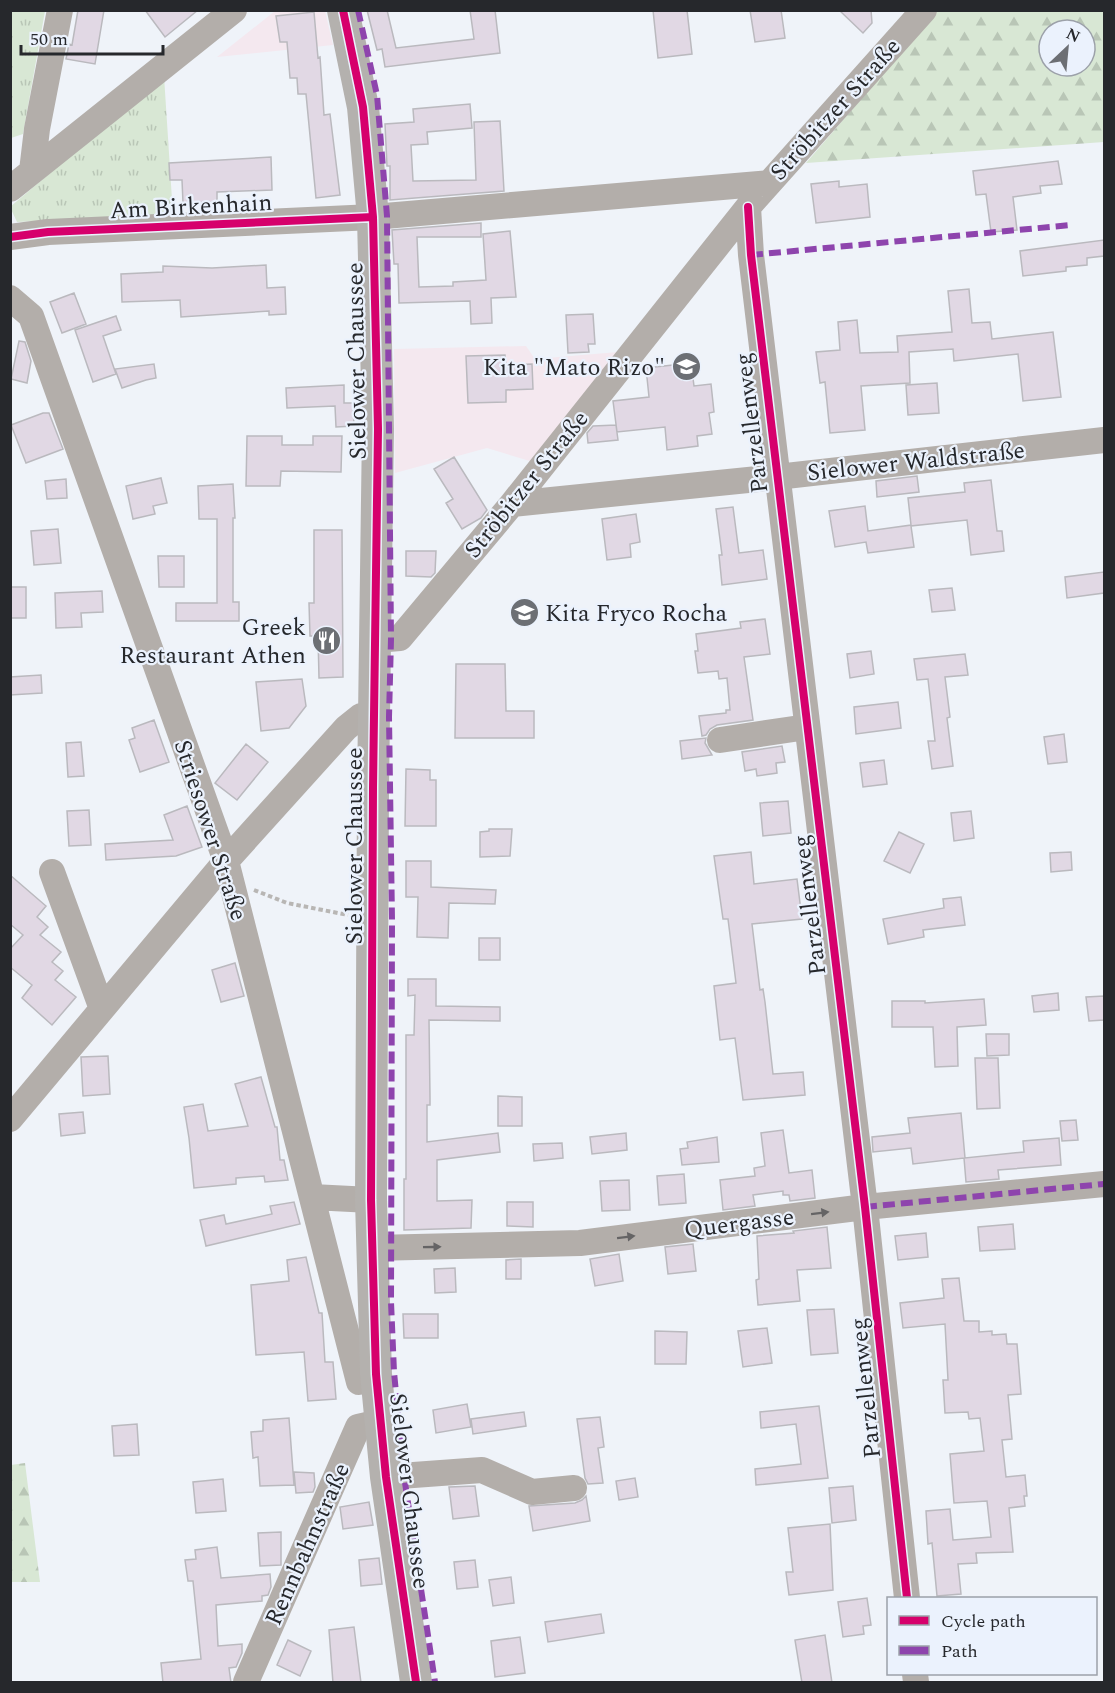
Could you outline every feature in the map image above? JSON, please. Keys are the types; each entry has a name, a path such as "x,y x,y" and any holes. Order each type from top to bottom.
{"main road":[{"name":"Sielower Chaussee","path":"343,10 363,107 373,217 378,429 371,1200 376,1374 386,1477 416,1683"}],"street":[{"path":"32,171 37,129 60,10"},
{"path":"10,189 234,10"},
{"name":"Ströbitzer Straße","path":"376,640 400,638 512,504 748,207 924,10"},
{"name":"Am Birkenhain","path":"10,237 48,232 373,217 769,183"},
{"name":"Parzellenweg","path":"748,207 751,255 865,1207 907,1597"},
{"name":"Striesower Straße","path":"10,298 31,316 229,871 359,1382"},
{"name":"Sielower Waldstraße","path":"512,504 1104,440"},
{"path":"12,1111 229,871 346,728 361,717 375,717"},
{"path":"720,740 807,727"},
{"path":"52,872 102,1009"},
{"name":"Quergasse","path":"373,1248 580,1243 865,1207 1104,1184"},
{"path":"312,1197 371,1200"},
{"name":"Rennbahnstraße","path":"246,1683 358,1427 380,1422"},
{"path":"386,1477 482,1470 532,1492 574,1488"}],"path":[{"path":"229,871 287,903 373,919"}],"shaded area":[{"path":"275,11 325,11 333,45 217,57"},
{"path":"526,346 535,359 618,352 533,462 487,448 395,473 394,349"}],"green space":[{"path":"10,11 45,11 23,134 11,138"},
{"path":"937,11 1104,11 1104,142 806,163"},
{"path":"164,76 173,215 17,222 10,207"},
{"path":"25,1463 40,1582 11,1582 11,1465"}],"building":[{"path":"78,10 104,10 95,64 66,59 69,44 72,45"},
{"path":"145,10 198,10 165,37"},
{"path":"367,10 387,10 396,48 474,39 470,10 495,10 500,53 385,67 382,49 377,50"},
{"path":"653,10 687,10 692,54 658,58"},
{"path":"750,10 781,10 785,38 755,42"},
{"path":"839,10 871,10 872,23 863,33"},
{"path":"314,12 324,115 330,114 340,195 316,198 306,94 298,94 297,78 290,78 287,42 280,42 276,16"},
{"path":"470,104 472,128 427,132 428,144 411,145 413,181 476,180 474,122 500,121 504,191 390,200 390,166 387,166 385,124 414,122 413,109"},
{"path":"271,157 272,190 217,192 217,202 183,203 182,180 170,180 169,163"},
{"path":"1058,161 1062,184 1040,186 1041,193 1013,197 1017,230 991,232 986,194 976,195 973,171"},
{"path":"839,181 839,187 867,184 870,217 816,223 811,184"},
{"path":"481,223 481,237 417,237 419,287 453,286 453,282 486,280 483,234 510,231 516,297 491,298 492,323 471,324 470,301 399,303 398,264 394,264 392,230"},
{"path":"1104,240 1104,256 1087,258 1087,265 1066,267 1066,271 1023,276 1020,251"},
{"path":"266,265 267,288 285,287 286,314 269,315 269,311 181,317 180,300 122,302 121,274 163,272 163,266 212,268"},
{"path":"969,289 972,323 990,322 992,339 1053,332 1061,397 1023,401 1018,354 954,361 953,349 909,352 910,383 861,386 865,430 830,433 825,382 820,383 816,352 840,350 838,322 857,320 860,353 898,352 897,336 952,332 948,291"},
{"path":"74,293 86,324 62,333 50,302"},
{"path":"593,314 595,344 588,344 589,352 568,353 566,315"},
{"path":"116,316 121,330 103,336 116,374 93,382 75,330"},
{"path":"19,341 25,342 31,361 27,383 11,379"},
{"path":"505,355 506,365 532,364 533,389 506,390 506,402 468,403 466,356"},
{"path":"691,363 694,386 711,384 714,412 709,413 712,434 697,436 698,446 667,450 665,427 617,432 613,401 649,397 646,368"},
{"path":"154,364 156,378 122,388 115,369"},
{"path":"937,383 939,413 908,415 906,385"},
{"path":"344,385 344,403 353,403 354,426 336,427 335,406 287,408 286,388"},
{"path":"43,413 49,413 63,449 26,463 11,425"},
{"path":"616,425 618,440 588,443 587,433 593,426"},
{"path":"247,436 282,436 282,445 313,445 313,436 342,436 341,472 281,471 280,486 246,486"},
{"path":"454,457 487,510 481,518 462,529 446,503 453,499 434,469"},
{"path":"917,476 919,492 877,497 876,481"},
{"path":"161,478 167,503 153,506 155,514 133,519 126,486"},
{"path":"66,479 67,498 47,499 45,481"},
{"path":"991,480 997,531 1002,531 1004,551 971,555 967,520 911,526 914,547 868,553 866,542 835,547 829,511 865,506 868,531 911,525 908,498 965,492 964,483"},
{"path":"233,484 235,518 233,518 233,602 239,602 239,621 176,621 176,603 217,603 217,519 199,519 198,486"},
{"path":"733,507 739,553 763,550 767,579 722,585 719,555 722,555 716,509"},
{"path":"636,514 640,542 630,544 631,557 607,560 602,519"},
{"path":"58,529 61,563 34,565 31,531"},
{"path":"314,530 342,530 343,677 319,678 318,636 310,636 309,603 314,603"},
{"path":"406,551 436,551 435,573 431,577 406,576"},
{"path":"158,556 184,556 184,587 159,587"},
{"path":"1104,572 1104,593 1067,598 1065,577"},
{"path":"10,587 26,587 26,618 10,618"},
{"path":"952,588 955,610 932,612 929,590"},
{"path":"102,591 103,612 81,613 82,627 56,628 55,593"},
{"path":"765,619 770,654 744,657 753,720 717,725 702,736 699,716 726,713 726,710 730,710 727,678 719,679 718,671 698,673 695,651 698,651 696,634 741,628 740,622"},
{"path":"871,651 874,674 850,678 847,654"},
{"path":"965,654 968,675 945,677 953,766 932,769 928,741 935,741 928,679 917,680 914,659"},
{"path":"456,664 505,664 506,711 534,711 534,738 455,738"},
{"path":"41,675 42,693 10,695 10,677"},
{"path":"302,679 306,706 289,728 261,731 256,682"},
{"path":"898,702 901,728 856,734 854,707"},
{"path":"154,720 169,762 140,772 129,740 135,738 132,728"},
{"path":"1064,734 1067,762 1048,764 1044,737"},
{"path":"706,738 705,743 712,755 682,759 680,741"},
{"path":"81,742 84,776 68,777 66,743"},
{"path":"246,744 268,762 237,800 215,783"},
{"path":"782,746 785,762 776,763 777,773 757,776 756,769 745,771 742,752"},
{"path":"884,760 887,784 863,787 860,763"},
{"path":"406,769 430,770 430,780 436,780 436,826 405,826"},
{"path":"788,801 791,833 763,836 760,803"},
{"path":"187,806 202,847 176,856 106,860 105,844 173,840 164,815"},
{"path":"89,810 91,845 69,846 67,811"},
{"path":"971,811 974,838 954,841 951,813"},
{"path":"489,829 512,829 510,856 480,857 480,832 489,831"},
{"path":"899,832 924,844 910,873 884,861"},
{"path":"751,852 754,884 797,879 802,919 752,924 760,990 763,989 765,1002 773,1074 803,1072 805,1095 743,1100 735,1038 720,1040 714,986 736,983 728,919 723,919 714,856"},
{"path":"1071,852 1072,870 1051,872 1050,853"},
{"path":"406,861 431,861 431,887 496,890 495,904 449,903 448,938 417,937 418,897 406,897"},
{"path":"10,875 46,906 37,917 48,927 40,935 61,952 52,962 63,971 55,980 76,997 52,1025 22,998 32,985 10,967 10,949 23,935 10,924"},
{"path":"961,897 965,925 923,930 924,937 888,944 883,919 944,908 943,899"},
{"path":"479,938 500,938 500,960 479,960"},
{"path":"235,963 244,996 221,1002 212,970"},
{"path":"408,979 436,979 436,1006 500,1007 500,1021 429,1020 430,1105 427,1105 427,1142 498,1133 500,1152 437,1160 437,1201 472,1200 471,1228 404,1230 406,1035 414,1035 415,995 408,996"},
{"path":"1058,993 1059,1010 1034,1012 1032,996"},
{"path":"1104,996 1104,1020 1089,1021 1086,997"},
{"path":"984,999 986,1025 957,1027 958,1066 935,1067 933,1027 892,1027 892,1001 925,1001 925,1003"},
{"path":"986,1034 1009,1034 1009,1055 987,1056"},
{"path":"108,1056 110,1094 83,1096 81,1057"},
{"path":"975,1058 998,1058 1000,1108 977,1109"},
{"path":"261,1077 275,1127 277,1127 280,1160 284,1160 288,1180 265,1182 264,1176 236,1178 236,1184 194,1188 184,1107 203,1104 208,1131 248,1126 235,1084"},
{"path":"498,1096 522,1097 522,1126 498,1126"},
{"path":"83,1112 85,1133 61,1136 59,1114"},
{"path":"961,1113 965,1158 1024,1152 1023,1141 1059,1138 1061,1165 998,1170 999,1179 966,1182 964,1158 913,1164 911,1148 873,1152 872,1137 910,1133 908,1118"},
{"path":"1076,1120 1078,1140 1062,1141 1060,1121"},
{"path":"783,1130 789,1173 812,1170 815,1198 790,1201 789,1195 783,1195 783,1191 753,1195 755,1206 723,1210 720,1180 755,1176 754,1168 765,1166 761,1133"},
{"path":"626,1133 627,1150 592,1154 590,1137"},
{"path":"717,1137 719,1162 682,1165 680,1149 688,1148 687,1142"},
{"path":"562,1143 563,1158 534,1161 533,1144"},
{"path":"684,1174 686,1203 659,1205 657,1176"},
{"path":"629,1180 630,1210 602,1211 600,1181"},
{"path":"294,1202 300,1224 206,1246 200,1220 224,1215 226,1224 272,1214 270,1206"},
{"path":"507,1202 533,1202 533,1227 507,1226"},
{"path":"1013,1224 1015,1249 980,1251 978,1227"},
{"path":"827,1227 831,1268 797,1270 800,1301 758,1305 757,1236"},
{"path":"926,1233 928,1257 898,1260 895,1236"},
{"path":"693,1244 696,1271 668,1274 665,1247"},
{"path":"619,1254 623,1281 595,1286 590,1259"},
{"path":"306,1257 319,1313 322,1313 325,1362 333,1362 336,1399 308,1401 304,1352 256,1355 251,1285 289,1281 287,1260"},
{"path":"521,1259 521,1279 506,1279 506,1260"},
{"path":"455,1268 456,1292 435,1293 434,1269"},
{"path":"959,1278 964,1321 979,1321 979,1332 992,1331 992,1335 1006,1334 1007,1344 1017,1344 1021,1394 1008,1395 1012,1439 1002,1440 1006,1477 1025,1475 1027,1496 1024,1496 1025,1506 1009,1508 1013,1552 976,1553 977,1563 958,1564 961,1594 937,1596 932,1543 928,1544 926,1511 950,1509 953,1540 991,1537 987,1501 954,1503 950,1454 984,1451 980,1418 969,1419 968,1412 945,1413 943,1380 948,1380 945,1324 903,1328 900,1303 944,1298 942,1279"},
{"path":"834,1309 838,1353 811,1355 807,1310"},
{"path":"403,1314 438,1314 438,1338 404,1338"},
{"path":"767,1328 772,1363 743,1367 738,1331"},
{"path":"655,1331 687,1332 686,1364 655,1364"},
{"path":"467,1404 471,1427 436,1433 433,1410"},
{"path":"819,1406 828,1478 756,1485 755,1469 801,1464 796,1424 761,1428 760,1412"},
{"path":"524,1412 526,1426 473,1434 471,1419"},
{"path":"600,1417 604,1447 598,1448 603,1483 588,1484 585,1478 577,1419"},
{"path":"289,1418 294,1485 260,1486 258,1457 253,1458 251,1432 263,1431 263,1420"},
{"path":"137,1424 139,1455 114,1456 112,1426"},
{"path":"294,1472 314,1473 313,1492 296,1493"},
{"path":"635,1478 638,1497 619,1500 616,1481"},
{"path":"223,1479 226,1511 196,1513 193,1482"},
{"path":"475,1486 479,1516 453,1519 449,1487"},
{"path":"853,1486 856,1520 832,1523 829,1488"},
{"path":"586,1496 590,1521 533,1531 529,1506 575,1503"},
{"path":"369,1502 373,1525 343,1529 340,1507"},
{"path":"830,1524 833,1590 789,1595 786,1572 793,1572 788,1528"},
{"path":"281,1532 281,1565 260,1566 258,1533"},
{"path":"217,1547 221,1578 270,1574 271,1587 268,1595 262,1596 262,1601 216,1605 218,1646 242,1644 242,1653 236,1667 229,1668 231,1683 163,1683 161,1663 201,1659 193,1581 188,1581 185,1560 196,1559 195,1550"},
{"path":"379,1558 382,1584 361,1586 359,1560"},
{"path":"475,1560 478,1587 457,1589 454,1562"},
{"path":"511,1577 514,1603 493,1606 489,1580"},
{"path":"867,1598 871,1625 863,1626 864,1634 843,1637 838,1602"},
{"path":"601,1614 604,1633 548,1642 545,1622"},
{"path":"354,1627 361,1683 333,1683 329,1630"},
{"path":"825,1635 832,1683 802,1683 795,1640"},
{"path":"520,1637 525,1673 495,1677 491,1641"},
{"path":"288,1640 311,1651 300,1676 277,1665"}],"marked path":[{"path":"358,10 377,95 387,216 391,639 389,717 392,920 391,1302 394,1372 404,1476 435,1682"},
{"path":"751,255 1071,225"},
{"path":"865,1207 1104,1184"}],"cycle path":[{"path":"343,10 363,107 373,217 378,429 371,1200 376,1374 386,1477 416,1682"},
{"path":"748,207 751,255 865,1207 907,1597"},
{"path":"10,237 48,232 373,217"}],"place":[{"name":"Kita \"Mato Rizo\"","path":"686,367"},
{"name":"Kita Fryco Rocha","path":"524,613"},
{"name":"Greek Restaurant Athen","path":"327,641"}]}
